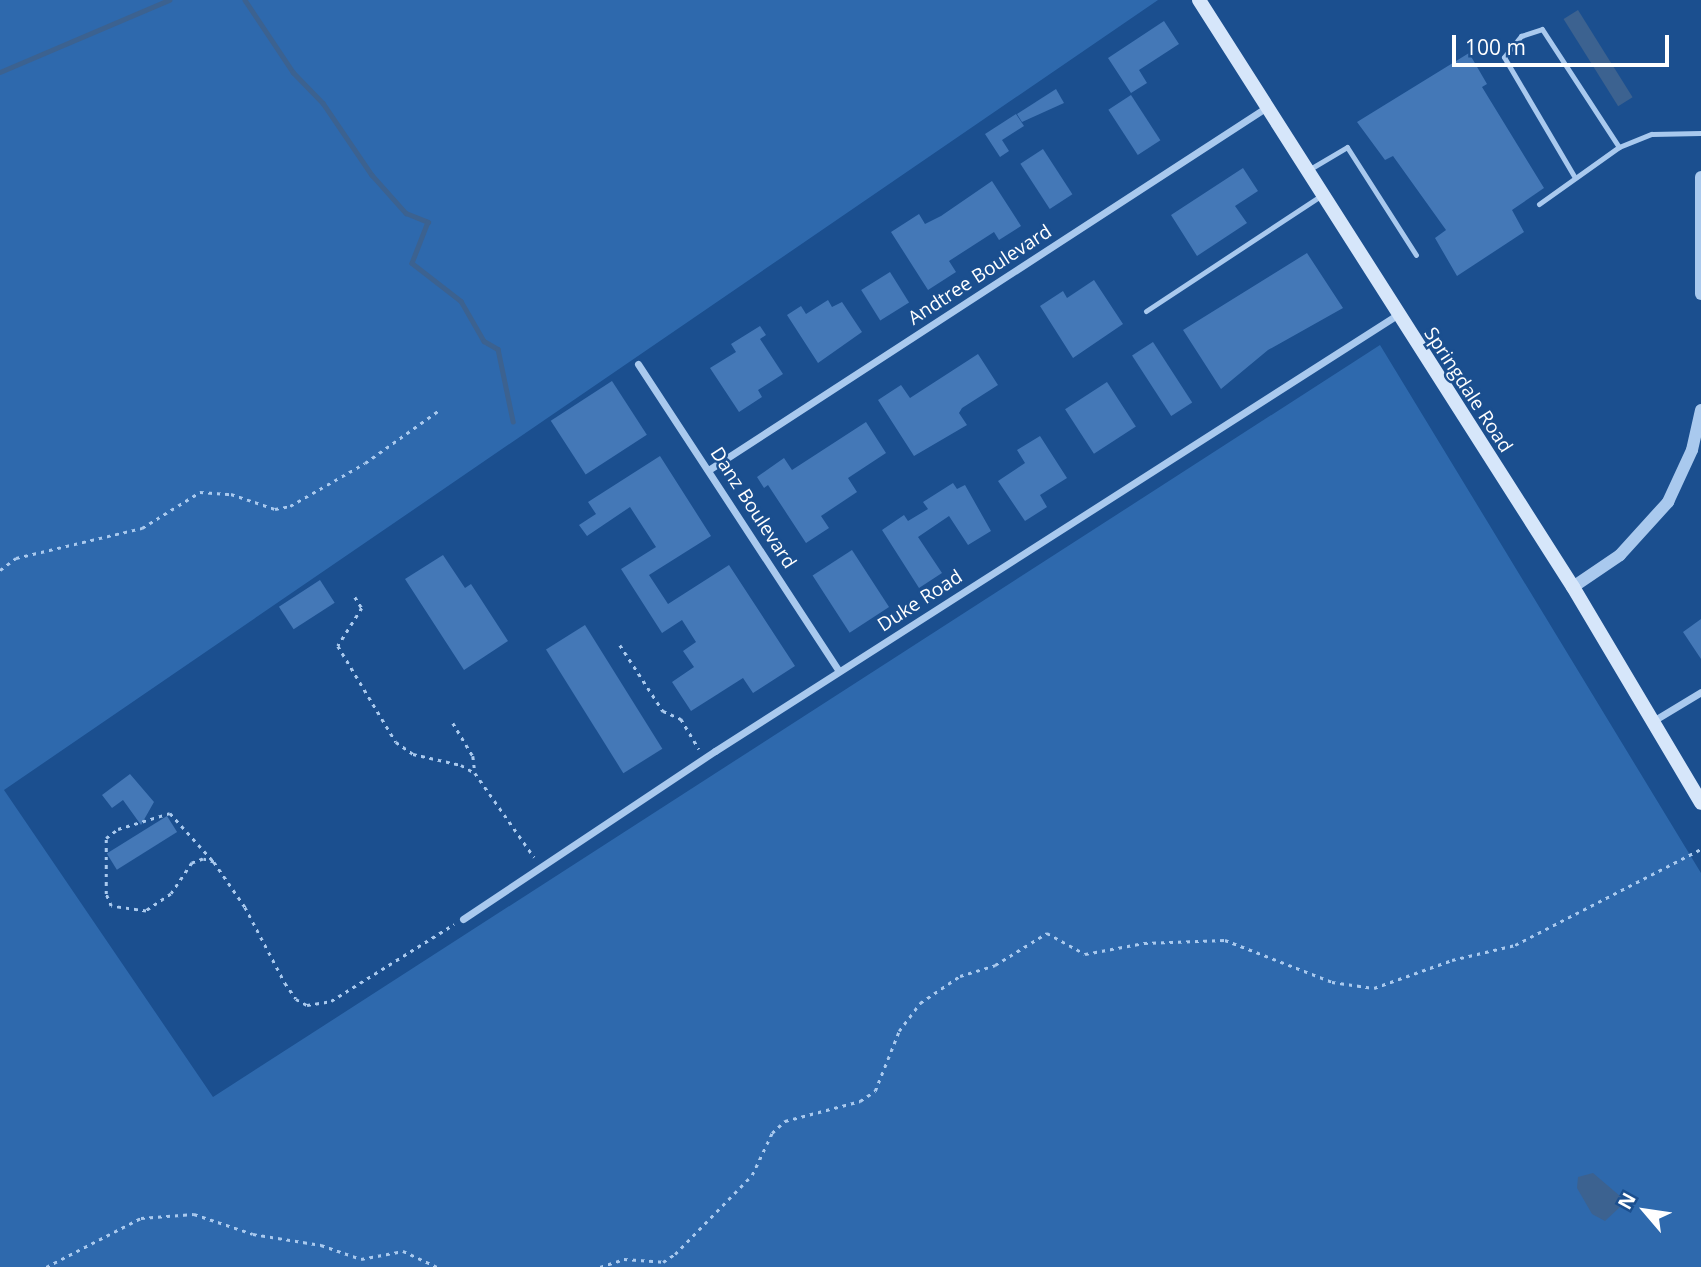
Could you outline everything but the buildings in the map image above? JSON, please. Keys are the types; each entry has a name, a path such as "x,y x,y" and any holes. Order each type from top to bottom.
{"main road":[{"name":"Springdale Road","path":"1199,0 1397,315 1573,587 1701,803"}],"street":[{"name":"Andtree Boulevard","path":"710,469 1268,107"},
{"path":"1701,177 1701,294"},
{"name":"Duke Road","path":"463,919 704,758 1397,315"},
{"name":"Danz Boulevard","path":"638,364 710,469 839,671"},
{"path":"1573,587 1620,555 1668,502 1692,450 1701,411"},
{"path":"1653,721 1701,692"}],"lane":[{"path":"1574,176 1504,57 1521,36 1542,29 1619,147"},
{"path":"1539,204 1574,176 1619,147 1652,134 1701,133"},
{"path":"1308,171 1347,147 1416,255"},
{"path":"1146,311 1322,195"}],"path":[{"path":"0,570 16,558 142,528 200,492 231,494 275,509 290,506 365,463 438,411"},
{"path":"355,597 362,608 338,646 396,743 413,754 461,765 475,773 544,867"},
{"path":"620,645 663,711 681,719 704,758"},
{"path":"453,723 473,756 475,773"},
{"path":"214,862 203,859 192,863 171,894 146,911 111,906 106,894 106,838 160,813 170,813 214,862 285,983 296,999 307,1005 331,1001 463,919"},
{"path":"600,1267 624,1259 663,1262 675,1254 752,1175 772,1133 785,1121 860,1101 875,1091 899,1031 920,1003 937,989 995,965 1046,933 1085,954 1144,943 1224,940 1332,982 1374,988 1452,960 1515,945 1701,849"},
{"path":"46,1267 141,1219 194,1214 253,1234 321,1245 361,1259 402,1251 438,1267"}],"shaded area":[{"path":"0,0 1158,0 4,790 213,1097 1380,345 1701,873 1701,1267 0,1267"},
{"path":"1578,10 1633,97 1618,106 1564,19"},
{"path":"1593,1173 1620,1196 1620,1207 1605,1221 1592,1214 1577,1188 1578,1177"}],"waterway":[{"path":"0,72 169,0"},
{"path":"245,0 293,72 323,103 372,175 406,213 428,222 412,263 461,301 484,341 498,349 513,421"}]}
